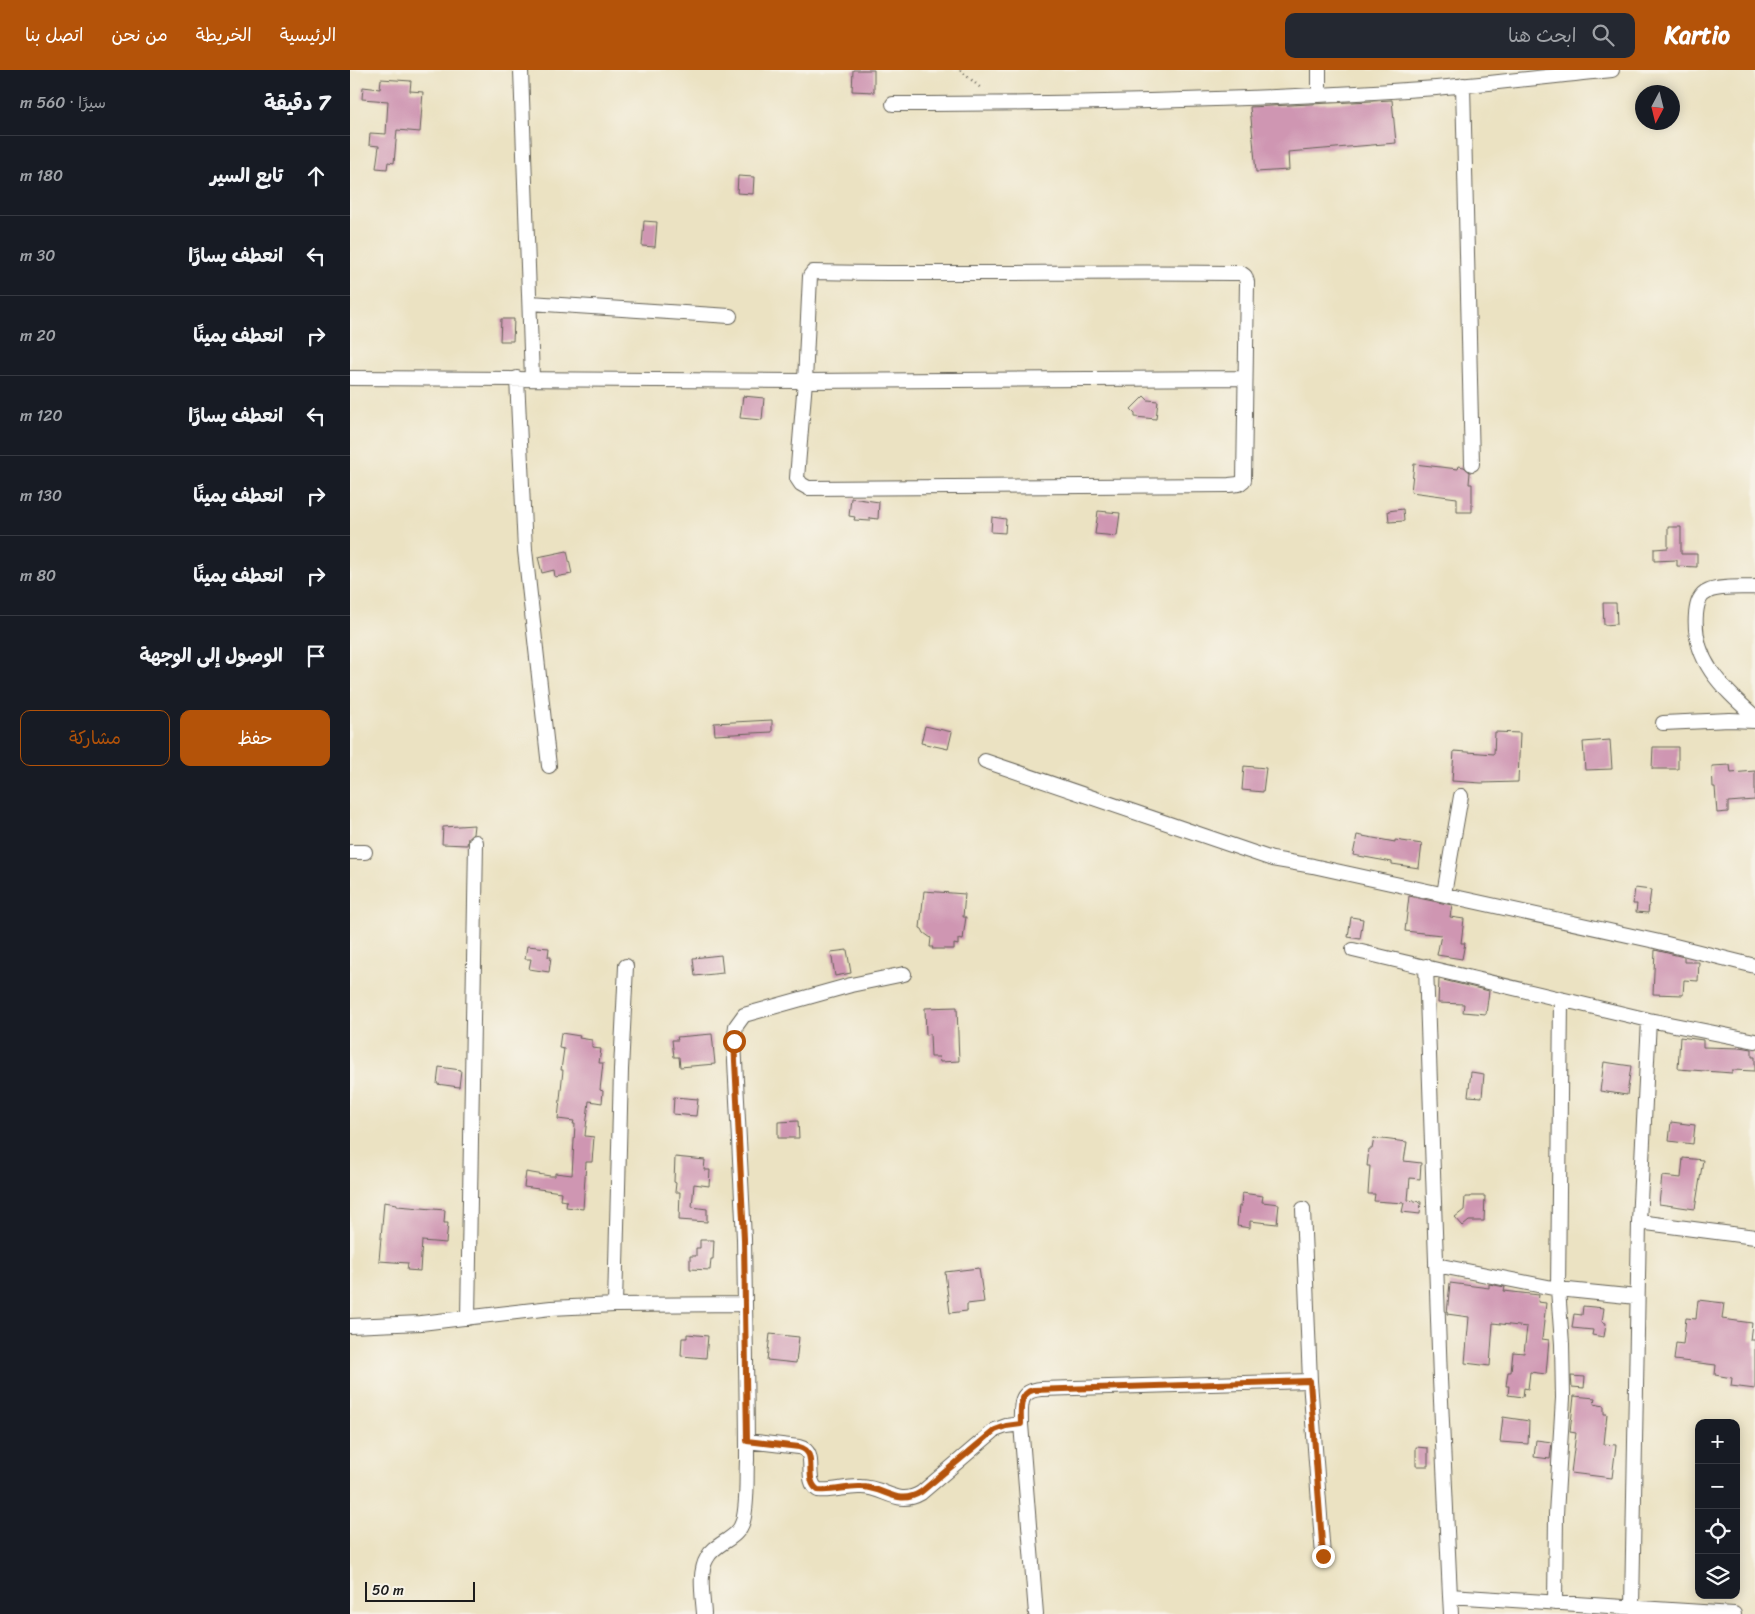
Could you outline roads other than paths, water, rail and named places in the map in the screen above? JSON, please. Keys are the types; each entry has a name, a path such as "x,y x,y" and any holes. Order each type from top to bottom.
{"street":[{"path":"521,70 532,378"},
{"path":"1319,70 1319,94"},
{"path":"893,104 1105,103 1319,94 1463,85 1612,70"},
{"path":"1463,85 1472,464"},
{"path":"813,272 1241,273 1245,276 1247,282 1244,480 1239,484 808,488 800,484 797,478 805,381 810,276 813,272"},
{"path":"530,303 730,316"},
{"path":"350,378 805,381 1245,378"},
{"path":"516,378 527,577 549,766"},
{"path":"1755,587 1709,591 1700,597 1696,610 1695,625 1697,642 1704,661 1720,682 1755,717"},
{"path":"1663,723 1730,720 1755,721"},
{"path":"985,761 1272,858 1655,940 1755,966"},
{"path":"1444,894 1461,796"},
{"path":"468,1318 476,842"},
{"path":"350,852 365,852"},
{"path":"1353,950 1649,1020 1755,1041"},
{"path":"615,1305 621,1070 626,966"},
{"path":"1426,966 1436,1265 1451,1614"},
{"path":"704,1614 702,1572 707,1557 713,1550 737,1532 743,1523 746,1509 747,1441 744,1239 734,1041 736,1026 744,1015 851,985 904,974"},
{"path":"1555,1603 1556,1514 1563,1398 1558,1289 1561,999"},
{"path":"1632,1607 1639,1222 1649,1020"},
{"path":"1303,1208 1310,1381 1323,1556"},
{"path":"1639,1222 1755,1237"},
{"path":"1436,1265 1558,1289 1637,1297"},
{"path":"350,1326 421,1323 552,1308 615,1305 745,1304"},
{"path":"1036,1614 1021,1424 1024,1395 1033,1390 1310,1381"},
{"path":"747,1441 806,1449 810,1454 811,1482 818,1490 873,1488 899,1499 905,1499 921,1492 995,1430 1021,1424"},
{"path":"1450,1596 1734,1614"}]}
